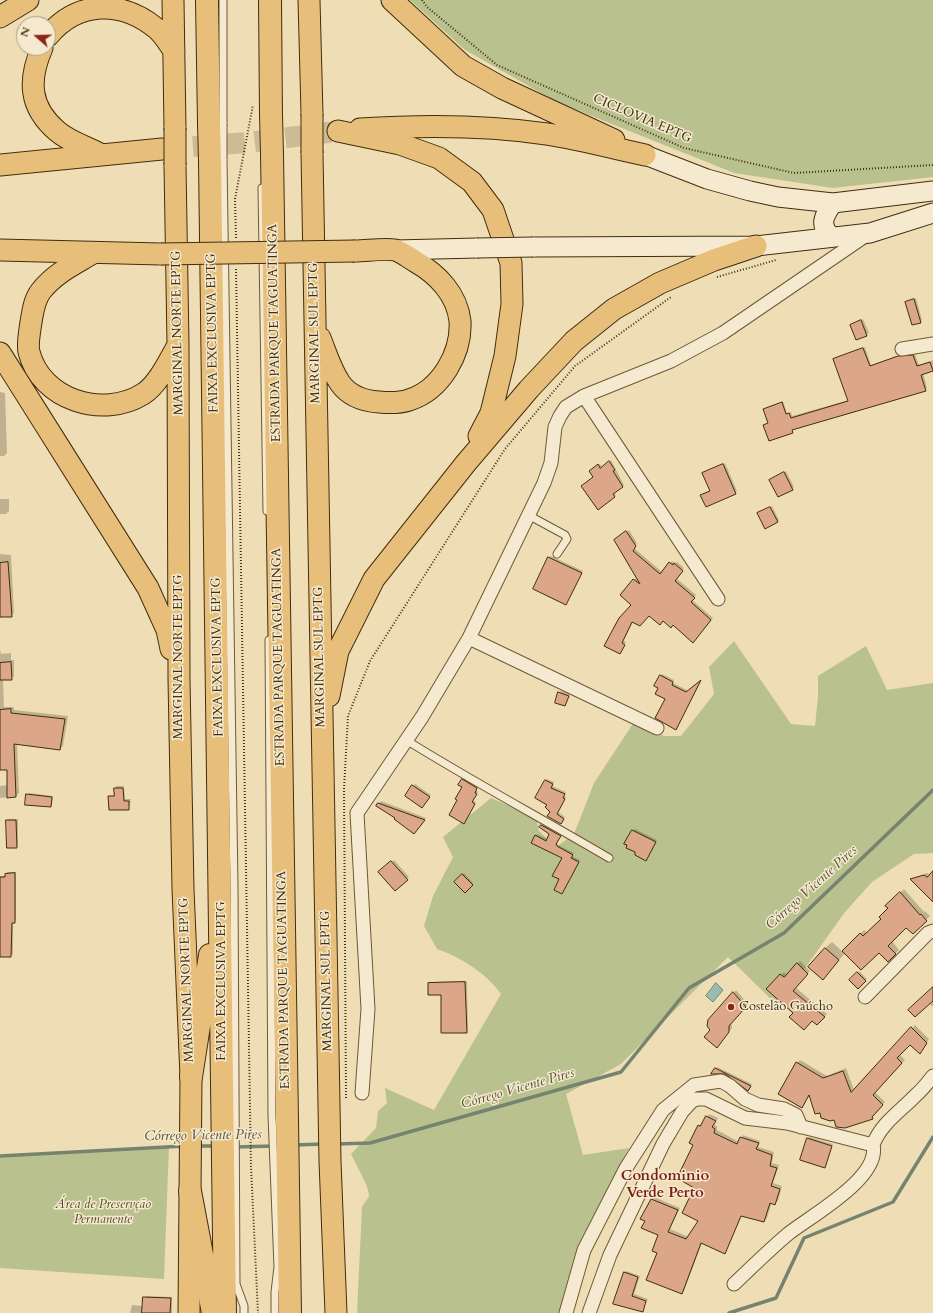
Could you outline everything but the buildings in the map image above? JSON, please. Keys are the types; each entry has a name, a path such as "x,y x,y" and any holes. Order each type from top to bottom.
{"highway":[{"path":"207,0 216,124 220,888 229,1166 225,1313"},
{"name":"ESTRADA PARQUE TAGUATINGA","path":"270,0 279,1117 280,1164 290,1313"},
{"path":"191,1077 220,888"},
{"path":"190,1191 213,1313"}],"main road":[{"path":"0,17 28,0"},
{"name":"MARGINAL NORTE EPTG","path":"174,0 178,344 179,679 183,889 191,1077 189,1313"},
{"name":"MARGINAL SUL EPTG","path":"309,0 316,328 321,736 330,1161 336,1313"},
{"path":"392,0 463,66 502,88 645,155 707,178 750,191 833,203 933,191"},
{"path":"56,26 76,11 94,7 121,7 144,18 159,30 174,51"},
{"path":"39,56 34,69 32,82 34,97 42,115 57,132 100,154"},
{"path":"466,463 491,413 505,356 512,304 511,263 493,210 472,182 439,158 400,144 335,131 394,127 496,129 547,134 645,155"},
{"path":"0,165 162,149"},
{"path":"832,237 826,232 823,226 823,218 833,203"},
{"path":"0,250 161,254 533,247 756,246 870,233 933,214"},
{"path":"321,736 338,652 374,578 466,463 529,389 574,341 614,309 660,283 714,260 756,246"},
{"path":"316,328 340,383 350,393 359,398 392,403 410,400 428,390 445,373 454,355 459,334 460,320 455,304 438,277 394,250"},
{"path":"93,253 52,278 34,304 29,352 37,370 48,384 64,396 82,404 100,406 122,403 144,394 160,376 178,344"},
{"path":"0,353 148,588 167,630 179,679"}],"street":[{"path":"362,1093 368,1009 357,813 406,740 470,638 544,483 551,463 555,427 560,416 566,407 584,396 671,361 723,333 870,233"},
{"path":"902,349 933,344"},
{"path":"584,396 718,600"},
{"path":"470,638 657,728"},
{"path":"865,997 928,933 933,931"},
{"path":"734,1284 789,1234 848,1190 859,1179 872,1159 874,1151 873,1145 877,1134 882,1127 918,1094 933,1076"},
{"path":"566,1313 584,1250 626,1168 663,1110 694,1084 721,1081 730,1086 745,1099 758,1105 784,1109 796,1115 801,1127"},
{"path":"589,1313 610,1255 663,1144 686,1106 697,1099 706,1099 745,1118 801,1127 873,1145"}],"lane":[{"path":"216,124 223,0"},
{"name":"FAIXA EXCLUSIVA EPTG","path":"216,160 234,895 228,1121"},
{"path":"262,177 261,232 267,516"},
{"path":"528,515 565,535 566,539 557,554"},
{"path":"268,633 279,1117"},
{"path":"406,740 472,781 532,812 609,858"},
{"path":"275,1313 274,1292 278,1267 280,1164"},
{"path":"229,1166 236,1284 244,1306 244,1313"}],"path":[{"name":"CICLOVIA EPTG","path":"422,0 427,7 497,65 684,148 794,173 933,165"},
{"path":"236,239 235,199 254,100"},
{"path":"236,263 251,1167 258,1313"}],"green space":[{"path":"410,0 933,0 933,177 833,188 734,173 557,102 465,50"},
{"path":"734,641 791,724 815,726 818,676 866,646 887,690 933,683 933,853 914,854 872,882 845,912 778,1006 728,957 621,1064 566,1094 583,1155 629,1148 578,1245 559,1313 357,1313 362,1207 369,1196 369,1192 351,1154 376,1128 378,1111 387,1103 385,1088 434,1110 501,994 480,972 464,961 437,949 424,926 433,896 453,857 443,837 491,798 536,817 539,831 556,847 574,834 594,783 634,722 664,736 681,736 714,694 709,667"},
{"name":"Área de Preservção Permanente","path":"169,1146 164,1279 0,1268 0,1156"}],"shaded area":[{"path":"716,983 723,990 713,1002 706,996"}],"waterway":[{"name":"Córrego Vicente Pires","path":"337,1144 370,1143 621,1072 689,988 784,933 933,790"},
{"path":"729,1313 776,1298 804,1238 893,1202 933,1137"},
{"name":"Córrego Vicente Pires","path":"295,1145 323,1144"},
{"name":"Córrego Vicente Pires","path":"0,1156 185,1146"},
{"name":"Córrego Vicente Pires","path":"197,1146 217,1146"},
{"name":"Córrego Vicente Pires","path":"235,1147 275,1146"}],"tunnel":[{"path":"162,149 253,142 331,132"}],"place":[{"name":"Costelão Gaúcho","path":"731,1007"}],"district":[{"name":"Condominio Verde Perto","path":"665,1186"}]}
